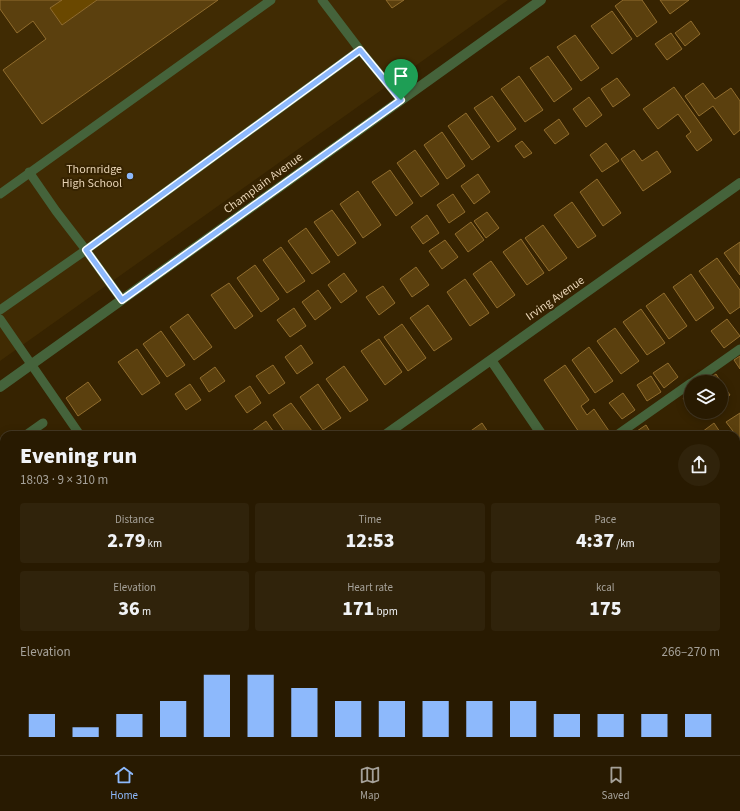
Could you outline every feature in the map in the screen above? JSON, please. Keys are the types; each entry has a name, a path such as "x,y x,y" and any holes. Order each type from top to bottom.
{"street":[{"name":"Champlain Avenue","path":"0,387 541,0"},
{"name":"Irving Avenue","path":"391,431 740,183"},
{"path":"491,360 539,431"}],"lane":[{"path":"0,194 271,0"},
{"path":"322,0 401,100"},
{"path":"0,310 86,250 360,50"},
{"path":"29,172 122,300"},
{"path":"0,319 77,431"},
{"path":"703,375 740,349"},
{"path":"623,431 684,389"},
{"path":"32,431 43,423"}],"shaded area":[{"name":"Thornridge High School","path":"0,0 508,0 0,361"},
{"path":"62,0 97,0 62,25 50,8"}],"building":[{"path":"0,0 62,0 50,8 62,25 97,0 218,0 42,124 3,70 46,39 33,21 17,33 0,9"},
{"path":"386,0 404,0 392,8"},
{"path":"623,0 642,0 657,22 637,37 615,6"},
{"path":"660,0 689,0 670,14"},
{"path":"612,11 632,39 612,54 591,26"},
{"path":"691,21 700,34 685,46 675,33"},
{"path":"671,33 682,49 667,60 655,44"},
{"path":"575,35 599,68 581,81 557,47"},
{"path":"548,56 572,89 554,102 530,68"},
{"path":"519,76 543,110 525,122 501,89"},
{"path":"617,78 630,95 613,107 601,89"},
{"path":"703,83 715,99 731,88 740,101 740,130 734,135 713,106 699,116 685,96"},
{"path":"674,87 712,140 697,151 686,136 691,132 678,114 658,129 643,109"},
{"path":"492,96 516,129 498,142 474,108"},
{"path":"589,97 602,115 586,127 573,109"},
{"path":"466,113 490,147 472,160 448,126"},
{"path":"559,119 569,134 555,144 544,130"},
{"path":"442,132 465,166 447,179 424,145"},
{"path":"522,141 532,153 524,158 515,146"},
{"path":"606,143 619,161 602,172 590,155"},
{"path":"415,150 439,184 421,197 397,163"},
{"path":"634,150 642,161 657,151 671,172 643,191 621,159"},
{"path":"390,170 413,203 396,216 372,182"},
{"path":"478,174 490,192 474,204 461,186"},
{"path":"597,179 621,213 603,226 580,192"},
{"path":"358,191 381,225 363,238 340,204"},
{"path":"453,194 465,212 449,223 437,205"},
{"path":"572,202 596,236 578,248 554,215"},
{"path":"332,210 356,243 338,256 314,222"},
{"path":"487,212 499,228 486,238 474,221"},
{"path":"427,215 439,233 423,244 411,227"},
{"path":"471,222 484,240 468,252 455,234"},
{"path":"543,225 567,258 549,271 525,238"},
{"path":"306,228 330,262 312,274 288,241"},
{"path":"521,239 544,273 527,285 503,252"},
{"path":"445,240 458,257 442,269 429,251"},
{"path":"740,242 740,275 724,253"},
{"path":"281,247 305,281 287,293 263,260"},
{"path":"717,258 740,290 740,307 730,314 699,271"},
{"path":"491,261 515,295 497,308 473,274"},
{"path":"255,265 279,299 261,312 237,278"},
{"path":"416,267 429,285 412,297 400,279"},
{"path":"344,273 357,291 341,303 328,285"},
{"path":"691,274 714,308 696,321 673,287"},
{"path":"465,279 489,313 470,326 447,292"},
{"path":"229,283 253,316 235,329 211,295"},
{"path":"383,286 395,303 379,315 366,297"},
{"path":"318,290 331,308 315,320 302,302"},
{"path":"664,293 687,326 669,339 646,306"},
{"path":"428,305 452,339 434,351 410,318"},
{"path":"294,308 306,326 290,337 277,320"},
{"path":"641,309 665,343 647,355 623,322"},
{"path":"188,314 212,347 194,360 170,327"},
{"path":"727,319 740,336 724,348 711,331"},
{"path":"402,324 426,358 408,371 384,337"},
{"path":"615,328 639,361 621,374 597,341"},
{"path":"161,331 185,365 167,377 143,344"},
{"path":"379,339 402,372 385,385 361,351"},
{"path":"301,345 313,363 297,374 285,357"},
{"path":"589,347 613,381 595,393 572,360"},
{"path":"137,349 160,383 142,395 118,362"},
{"path":"740,356 740,369 734,360"},
{"path":"668,363 678,377 664,388 653,373"},
{"path":"273,365 285,383 269,394 256,376"},
{"path":"565,365 589,400 581,406 587,415 594,409 609,431 578,431 544,380"},
{"path":"344,366 368,400 350,412 326,379"},
{"path":"215,367 225,381 209,392 200,378"},
{"path":"651,376 661,392 647,401 637,385"},
{"path":"88,382 101,400 78,416 66,398"},
{"path":"190,384 201,400 186,410 175,394"},
{"path":"318,384 341,418 323,430 300,397"},
{"path":"250,386 261,403 247,413 235,396"},
{"path":"623,393 635,410 622,419 609,403"},
{"path":"291,403 312,431 284,431 273,415"},
{"path":"740,413 740,431 733,431 726,422"},
{"path":"266,421 273,431 252,431"},
{"path":"482,423 487,431 471,431"},
{"path":"714,423 719,431 703,431"},
{"path":"646,425 650,431 637,431"}],"place":[{"name":"Thornridge High School","path":"130,176"}],"route":[{"path":"360,50 401,100 122,300 86,250 360,50"}]}
